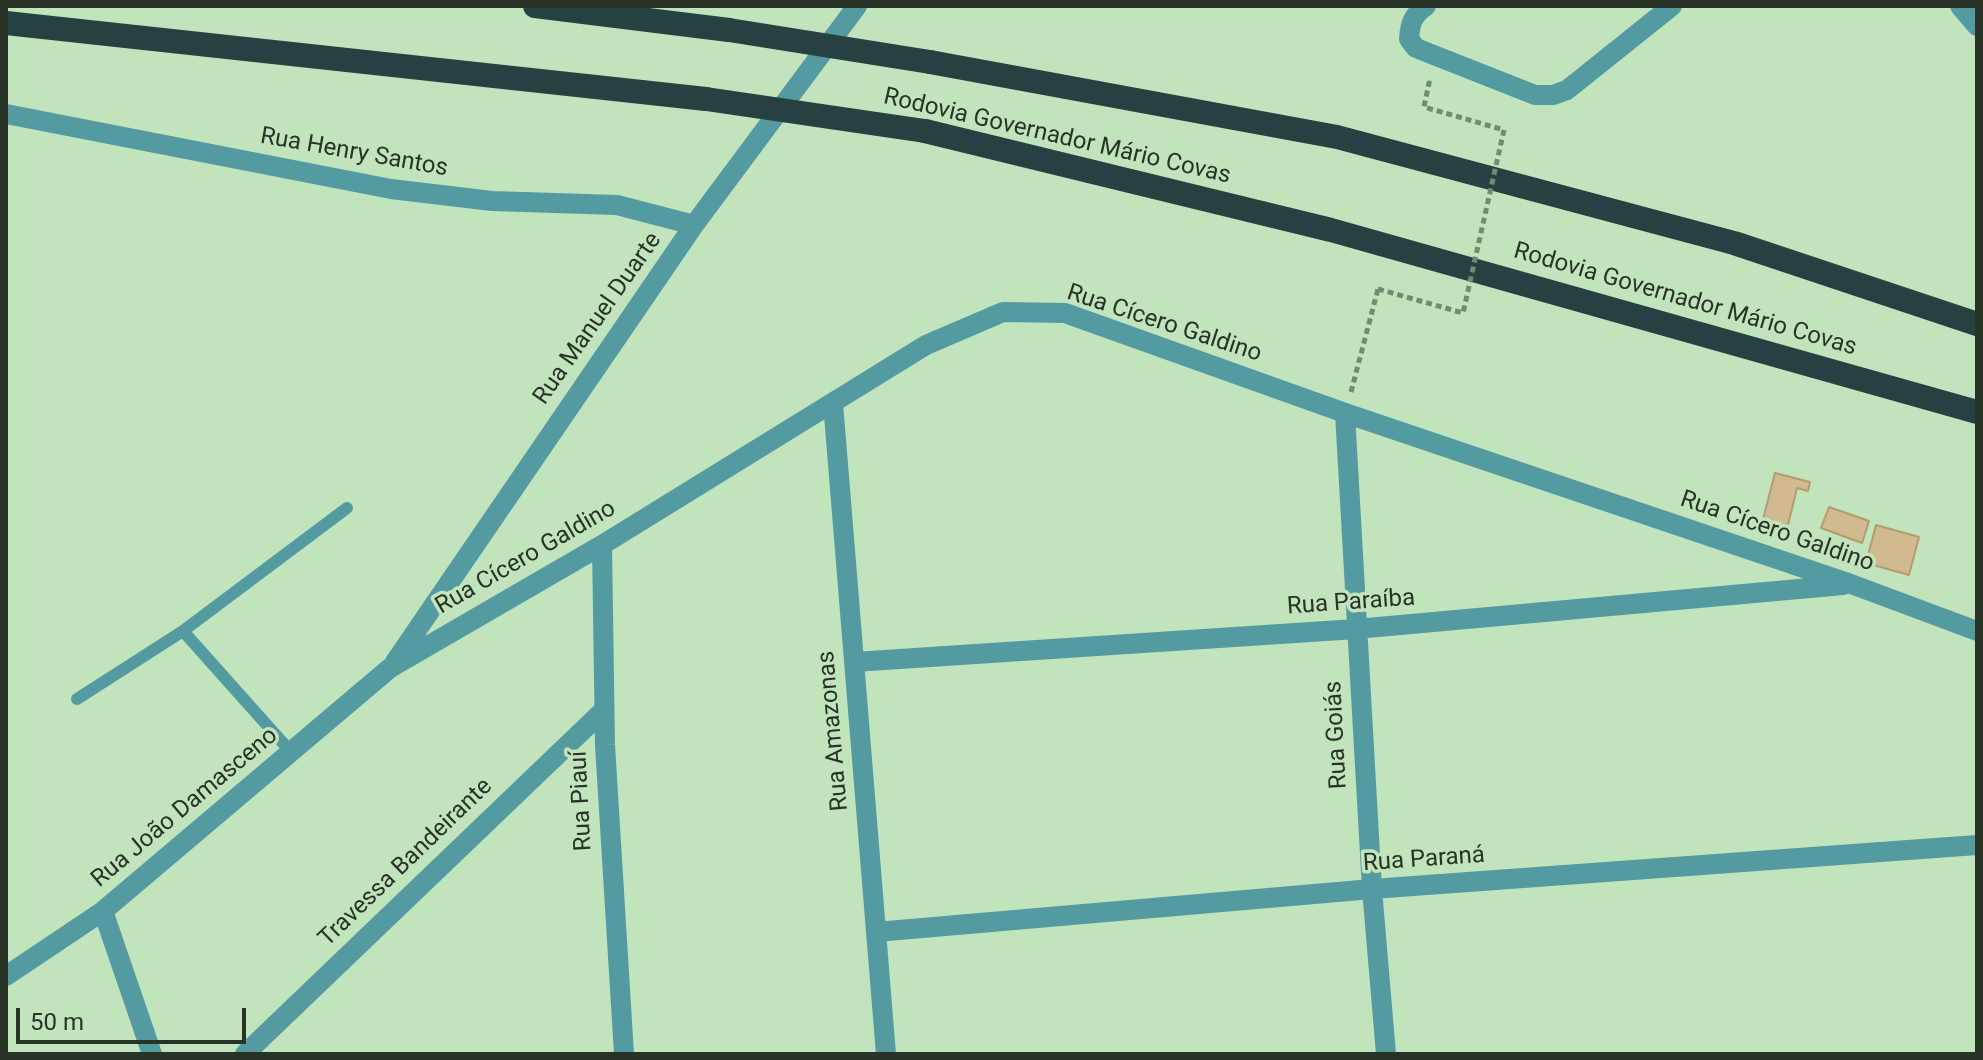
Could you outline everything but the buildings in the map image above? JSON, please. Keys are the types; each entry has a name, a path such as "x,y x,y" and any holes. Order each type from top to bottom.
{"highway":[{"name":"Rodovia Governador Mário Covas","path":"535,6 729,30 930,62 1337,137 1734,243 1977,324"},
{"name":"Rodovia Governador Mário Covas","path":"6,23 706,99 925,131 1331,230 1977,412"}],"street":[{"name":"Rua Manuel Duarte","path":"390,668 694,225 857,6"},
{"path":"1426,6 1415,14 1410,27 1409,39 1416,48 1535,95 1553,95 1567,90 1672,6"},
{"path":"1960,6 1977,26"},
{"name":"Rua Henry Santos","path":"6,114 391,189 492,201 617,205 694,225"},
{"name":"Rua Cícero Galdino","path":"390,668 602,545 926,345 1003,312 1065,313 1345,413 1851,584 1977,631"},
{"name":"Rua Amazonas","path":"833,403 886,1054"},
{"name":"Rua Goiás","path":"1345,413 1372,889 1386,1054"},
{"name":"Rua Piauí","path":"602,545 604,710 624,1054"},
{"name":"Rua Paraíba","path":"854,662 1356,629 1851,584"},
{"name":"Rua João Damasceno","path":"6,976 103,911 390,668"},
{"name":"Travessa Bandeirante","path":"245,1054 604,710"},
{"name":"Rua Paraná","path":"876,932 1372,889 1977,845"},
{"path":"103,911 152,1054"}],"lane":[{"path":"77,699 183,631 347,508"},
{"path":"183,631 291,752"}],"path":[{"path":"1345,413 1378,289 1463,313 1504,130 1424,107 1429,83 1443,86"}]}
